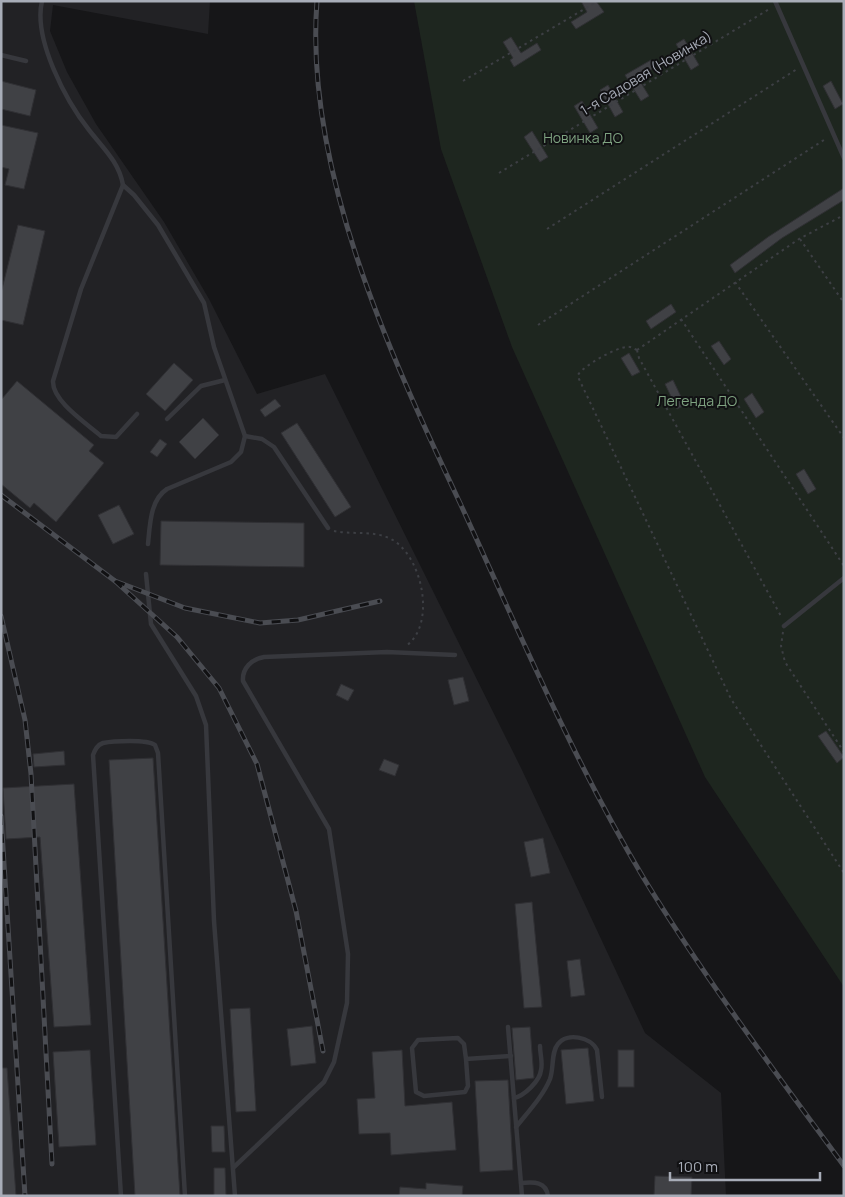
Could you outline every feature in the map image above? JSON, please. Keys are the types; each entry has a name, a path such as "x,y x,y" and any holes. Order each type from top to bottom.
{"lane":[{"path":"42,1 39,12 41,32 57,76 78,114 109,153 122,176 123,185 81,289 53,386 58,398 106,438 116,437 137,414"},
{"path":"776,3 844,158"},
{"path":"1,55 26,61"},
{"path":"123,185 134,195 158,225 204,303 214,347 245,436 241,452 231,462 160,494 151,522 148,544"},
{"path":"167,419 201,386 226,380"},
{"path":"245,436 262,439 274,447 328,528"},
{"path":"146,574 151,624 196,696 206,725 214,922 235,1196"},
{"path":"784,626 844,578"},
{"path":"234,1167 324,1082 334,1062 347,1003 348,954 328,829 243,681 242,675 249,665 258,658 387,652 455,655"},
{"path":"121,1196 94,756 97,748 103,743 147,741 155,745 158,753 185,1196"},
{"path":"508,1028 522,1196"},
{"path":"458,1038 464,1044 466,1059 468,1086 465,1092 424,1096 416,1092 412,1048 415,1042 420,1040 458,1038"},
{"path":"516,1127 549,1081 554,1067 556,1047 563,1040 583,1038 594,1043 597,1050 602,1097"},
{"path":"514,1098 522,1095 540,1075 540,1046"},
{"path":"466,1059 511,1056"},
{"path":"521,1183 536,1182 546,1188 548,1196"}],"path":[{"path":"463,81 598,1"},
{"name":"1-я Садовая (Новинка)","path":"499,173 776,3"},
{"path":"547,228 803,65"},
{"path":"538,325 833,134"},
{"path":"637,350 799,239 844,214"},
{"path":"799,239 844,303"},
{"path":"735,282 844,438"},
{"path":"681,319 844,566"},
{"path":"637,350 628,346 615,350 583,369 578,375 579,379 731,699 844,873"},
{"path":"637,350 639,358 782,619 784,626 781,646 785,662 844,752"},
{"path":"328,528 336,532 374,534 393,540 413,565 423,592 423,613 419,628 409,644 400,649 387,652"}],"shaded area":[{"path":"1,1 210,1 208,34 53,5 50,31 67,72 96,124 164,222 209,299 257,394 325,374 522,770 645,1033 721,1093 726,1196 1,1196"}],"green space":[{"name":"Легенда ДО","path":"414,1 844,1 844,987 705,777 512,347 441,149"}],"building":[{"path":"581,1 596,1 604,12 576,29 571,22 587,12"},
{"path":"511,37 521,53 537,43 541,50 514,67 510,60 513,58 503,42"},
{"path":"684,39 699,65 691,70 676,44"},
{"path":"651,60 655,67 638,78 649,96 641,101 625,75"},
{"path":"1,81 36,90 30,116 1,109"},
{"path":"831,81 843,104 835,109 823,86"},
{"path":"608,85 623,112 615,117 600,90"},
{"path":"582,101 598,128 590,133 574,106"},
{"path":"1,125 38,133 24,189 5,185 9,169 1,167"},
{"path":"532,131 548,157 540,162 524,137"},
{"path":"844,188 844,200 782,238 735,273 730,265 768,237"},
{"path":"18,225 45,231 23,325 1,320 1,293"},
{"path":"671,304 676,312 651,329 646,321"},
{"path":"719,341 731,359 724,365 711,346"},
{"path":"629,353 640,372 632,376 621,358"},
{"path":"174,363 193,380 165,411 146,394"},
{"path":"673,380 685,405 677,409 665,384"},
{"path":"17,381 94,445 89,451 104,463 56,522 34,503 30,508 1,484 1,400"},
{"path":"752,393 764,412 756,418 744,399"},
{"path":"275,399 281,406 265,417 260,410"},
{"path":"203,418 219,435 195,459 179,442"},
{"path":"297,423 351,507 335,517 281,433"},
{"path":"160,439 167,444 157,457 150,452"},
{"path":"804,469 816,489 808,494 796,474"},
{"path":"119,505 134,534 113,544 98,515"},
{"path":"161,521 304,523 304,567 160,565"},
{"path":"463,677 469,701 454,705 448,680"},
{"path":"341,684 354,690 348,701 336,695"},
{"path":"826,731 844,757 837,763 818,736"},
{"path":"64,751 65,765 34,767 33,754"},
{"path":"153,758 180,1196 135,1196 109,760"},
{"path":"384,759 399,765 395,776 379,770"},
{"path":"74,784 91,1025 54,1027 40,837 6,839 3,788"},
{"path":"543,838 550,873 531,877 524,842"},
{"path":"532,902 542,1007 524,1008 515,904"},
{"path":"580,959 585,995 571,997 567,961"},
{"path":"250,1008 256,1111 236,1112 230,1009"},
{"path":"312,1026 316,1063 291,1066 287,1029"},
{"path":"530,1027 534,1078 516,1080 512,1028"},
{"path":"588,1048 594,1101 566,1104 561,1050"},
{"path":"90,1050 96,1145 59,1147 53,1052"},
{"path":"402,1050 405,1106 452,1102 456,1150 391,1155 390,1133 359,1134 357,1099 375,1098 372,1052"},
{"path":"618,1050 634,1050 634,1087 618,1087"},
{"path":"1,1068 7,1068 16,1196 1,1196"},
{"path":"508,1080 513,1170 480,1172 475,1081"},
{"path":"211,1126 224,1126 225,1152 212,1152"},
{"path":"214,1168 225,1168 226,1196 214,1196"},
{"path":"655,1176 692,1177 691,1196 654,1196"},
{"path":"426,1183 463,1186 462,1196 399,1196 400,1187 426,1189"}],"railway":[{"path":"317,1 317,64 324,129 338,194 357,259 381,323 406,386 433,446 569,740 617,832 690,951 740,1024 844,1166"},
{"path":"1,495 115,581 185,608 260,623 298,620 380,601"},
{"path":"115,581 177,637 219,688 257,764 296,911 323,1051"},
{"path":"1,616 25,720 31,774 52,1164"},
{"path":"1,816 25,1196"}],"park label":[{"name":"Новинка ДО","path":"583,138"}]}
